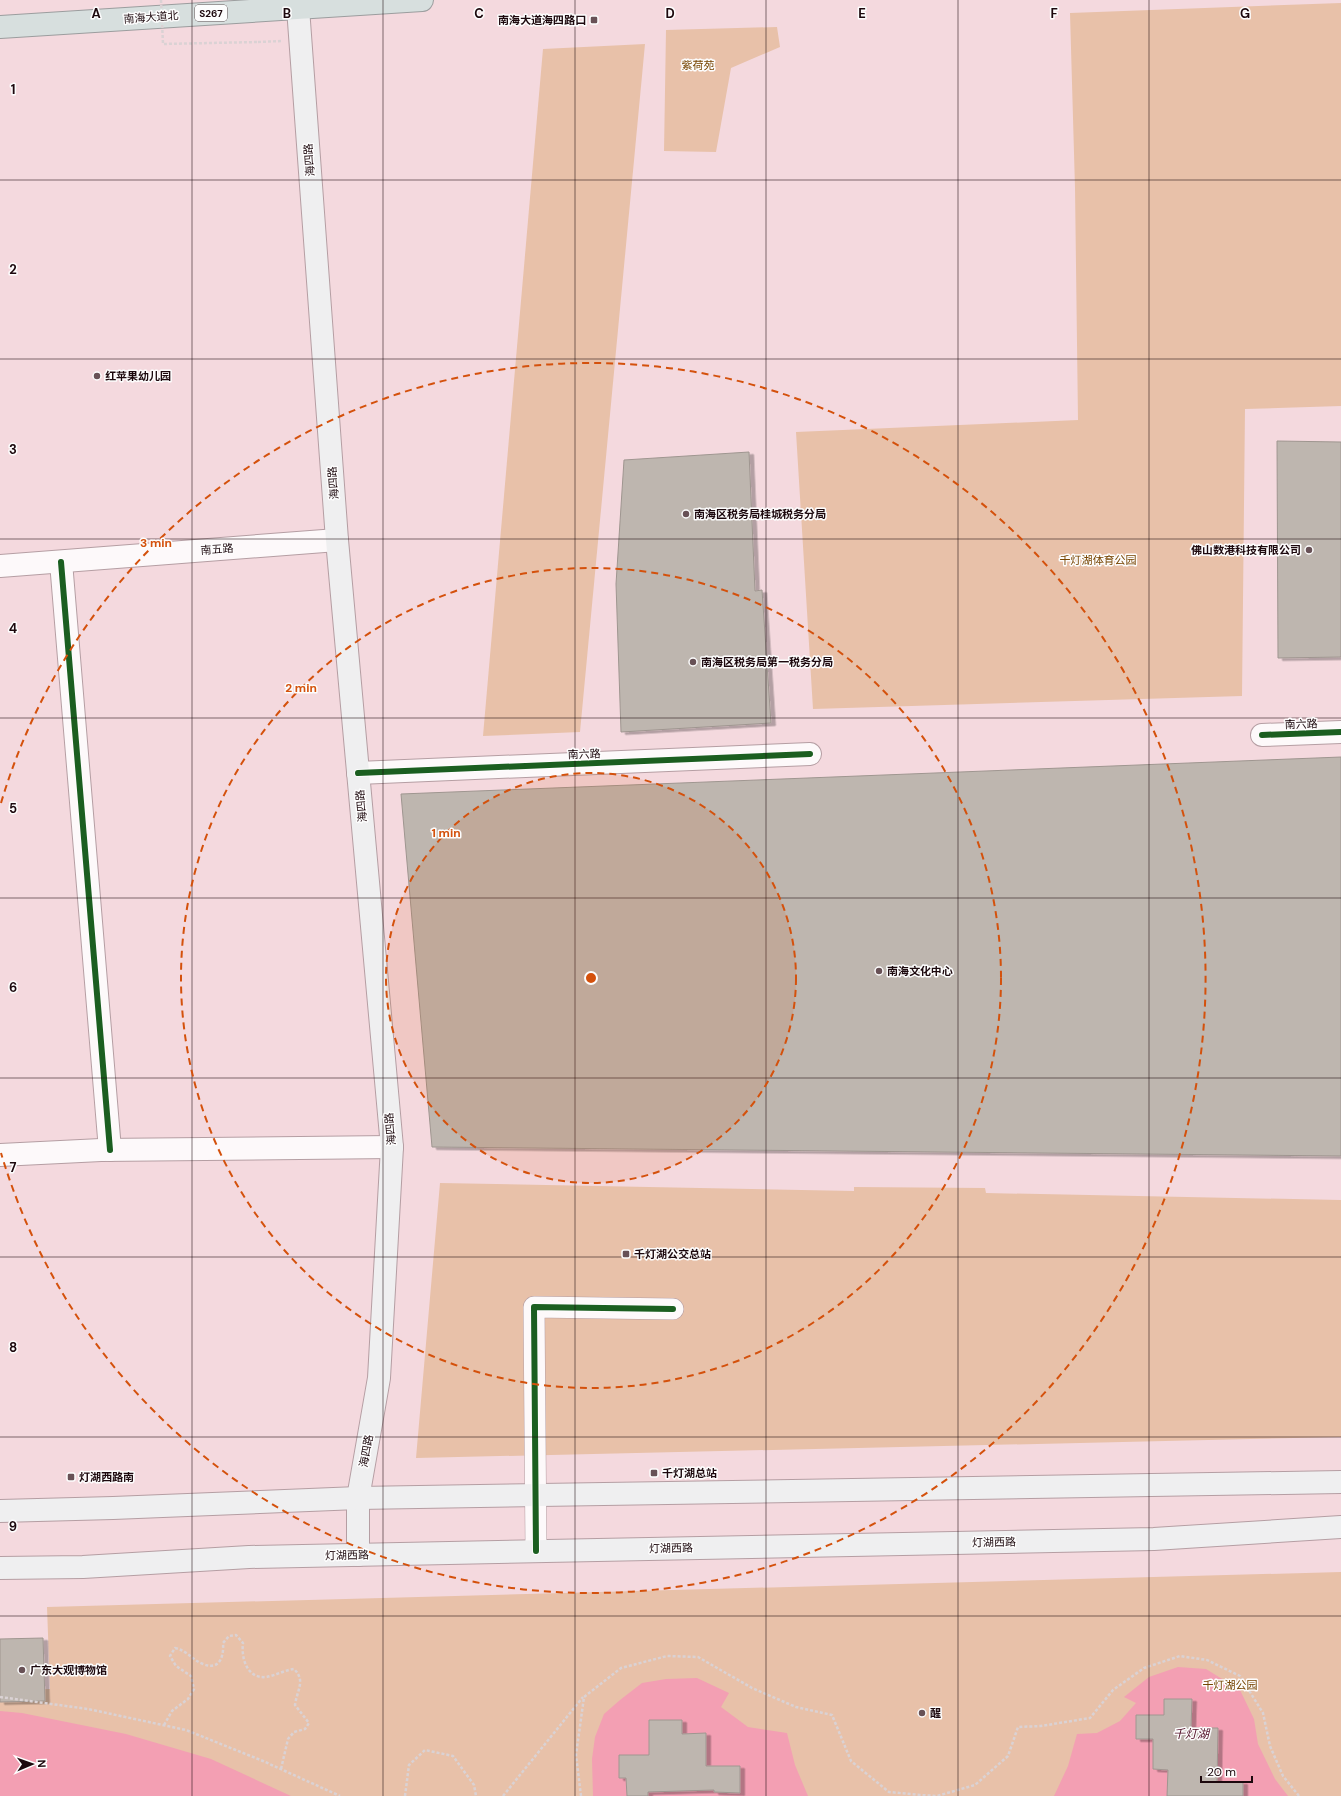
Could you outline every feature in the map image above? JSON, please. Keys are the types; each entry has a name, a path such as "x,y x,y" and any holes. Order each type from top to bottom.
{"highway":[{"name":"南海大道北","path":"0,27 422,0"}],"main road":[{"name":"海四路","path":"298,8 337,540 392,1147 379,1378 358,1498 358,1555"},
{"path":"0,1511 358,1498 1341,1482"},
{"name":"灯湖西路","path":"0,1568 83,1567 249,1557 1154,1539 1341,1527"}],"street":[{"name":"南五路","path":"0,566 337,540"},
{"path":"61,562 110,1150"},
{"name":"南六路","path":"1262,735 1341,732"},
{"name":"南六路","path":"358,773 810,754"},
{"path":"0,1155 110,1150 392,1147"},
{"path":"536,1551 534,1307 672,1309"}],"path":[{"path":"161,0 163,44 258,42"},
{"path":"164,1725 172,1711 188,1699 194,1689 191,1676 176,1666 170,1656 175,1648 184,1650 202,1664 212,1665 220,1662 224,1654 223,1643 228,1636 236,1635 243,1643 242,1655 246,1667 255,1676 267,1677 283,1671 294,1669 300,1674 302,1685 296,1695 295,1704 309,1723 304,1730 294,1732 288,1739 281,1769"},
{"path":"503,1796 584,1697 621,1668 667,1656 698,1657 752,1688 796,1707 832,1715 851,1761 889,1792 937,1796 975,1785 1008,1756 1018,1727 1041,1726 1090,1718 1112,1690 1144,1668 1180,1656 1207,1660 1240,1676 1263,1713 1270,1746 1283,1776 1299,1796"},
{"path":"0,1697 88,1709 186,1730 281,1769 340,1796"},
{"path":"581,1796 576,1755 584,1697"},
{"path":"405,1796 410,1766 425,1750 453,1756 474,1785 476,1796"}],"green space":[{"name":"千灯湖体育公园","path":"1341,3 1341,406 1245,409 1242,696 813,709 796,432 1078,420 1075,188 1070,13"},
{"name":"紫荷苑","path":"777,27 780,47 731,68 716,152 664,151 666,30"},
{"path":"645,44 580,732 483,736 543,49"},
{"path":"440,1183 854,1191 854,1187 985,1188 986,1193 1341,1200 1341,1437 416,1458"},
{"name":"千灯湖公园","path":"1341,1572 1341,1796 0,1796 0,1691 50,1689 47,1607"}],"water":[{"name":"千灯湖","path":"1178,1667 1206,1669 1240,1690 1254,1719 1258,1744 1275,1779 1288,1796 1054,1796 1068,1766 1077,1734 1097,1733 1120,1721 1136,1703 1124,1697 1149,1677"},
{"path":"697,1678 729,1693 721,1707 748,1727 787,1733 795,1765 808,1796 593,1796 592,1759 595,1737 604,1714 642,1683 666,1679"},
{"path":"0,1711 22,1713 126,1734 211,1759 291,1796 0,1796"}],"building":[{"name":"佛山数港科技有限公司","path":"1277,441 1341,442 1341,657 1278,658"},
{"path":"749,452 755,591 762,590 771,723 621,732 616,584 624,460"},
{"name":"南海文化中心","path":"1341,757 1341,1156 432,1147 401,794"},
{"name":"广东大观博物馆","path":"43,1638 45,1701 0,1702 0,1639"},
{"path":"1164,1699 1192,1699 1191,1728 1218,1728 1217,1782 1243,1782 1243,1796 1167,1796 1168,1770 1153,1769 1153,1739 1136,1739 1136,1715 1164,1715"},
{"path":"649,1720 682,1720 682,1734 706,1733 706,1766 740,1766 740,1793 714,1792 714,1790 648,1792 648,1796 627,1796 626,1778 619,1778 619,1755 649,1755"}],"cycle path":[{"path":"61,562 110,1150"},
{"path":"1262,735 1341,732"},
{"path":"358,773 810,754"},
{"path":"536,1551 534,1307 673,1309"}],"place":[{"name":"南海大道海四路口","path":"594,20"},
{"name":"红苹果幼儿园","path":"97,376"},
{"name":"南海区税务局桂城税务分局","path":"686,514"},
{"name":"佛山数港科技有限公司","path":"1309,550"},
{"name":"南海区税务局第一税务分局","path":"693,662"},
{"name":"南海文化中心","path":"879,971"},
{"name":"千灯湖公交总站","path":"626,1254"},
{"name":"千灯湖总站","path":"654,1473"},
{"name":"灯湖西路南","path":"71,1477"},
{"name":"广东大观博物馆","path":"22,1670"},
{"name":"醒","path":"922,1713"}]}
